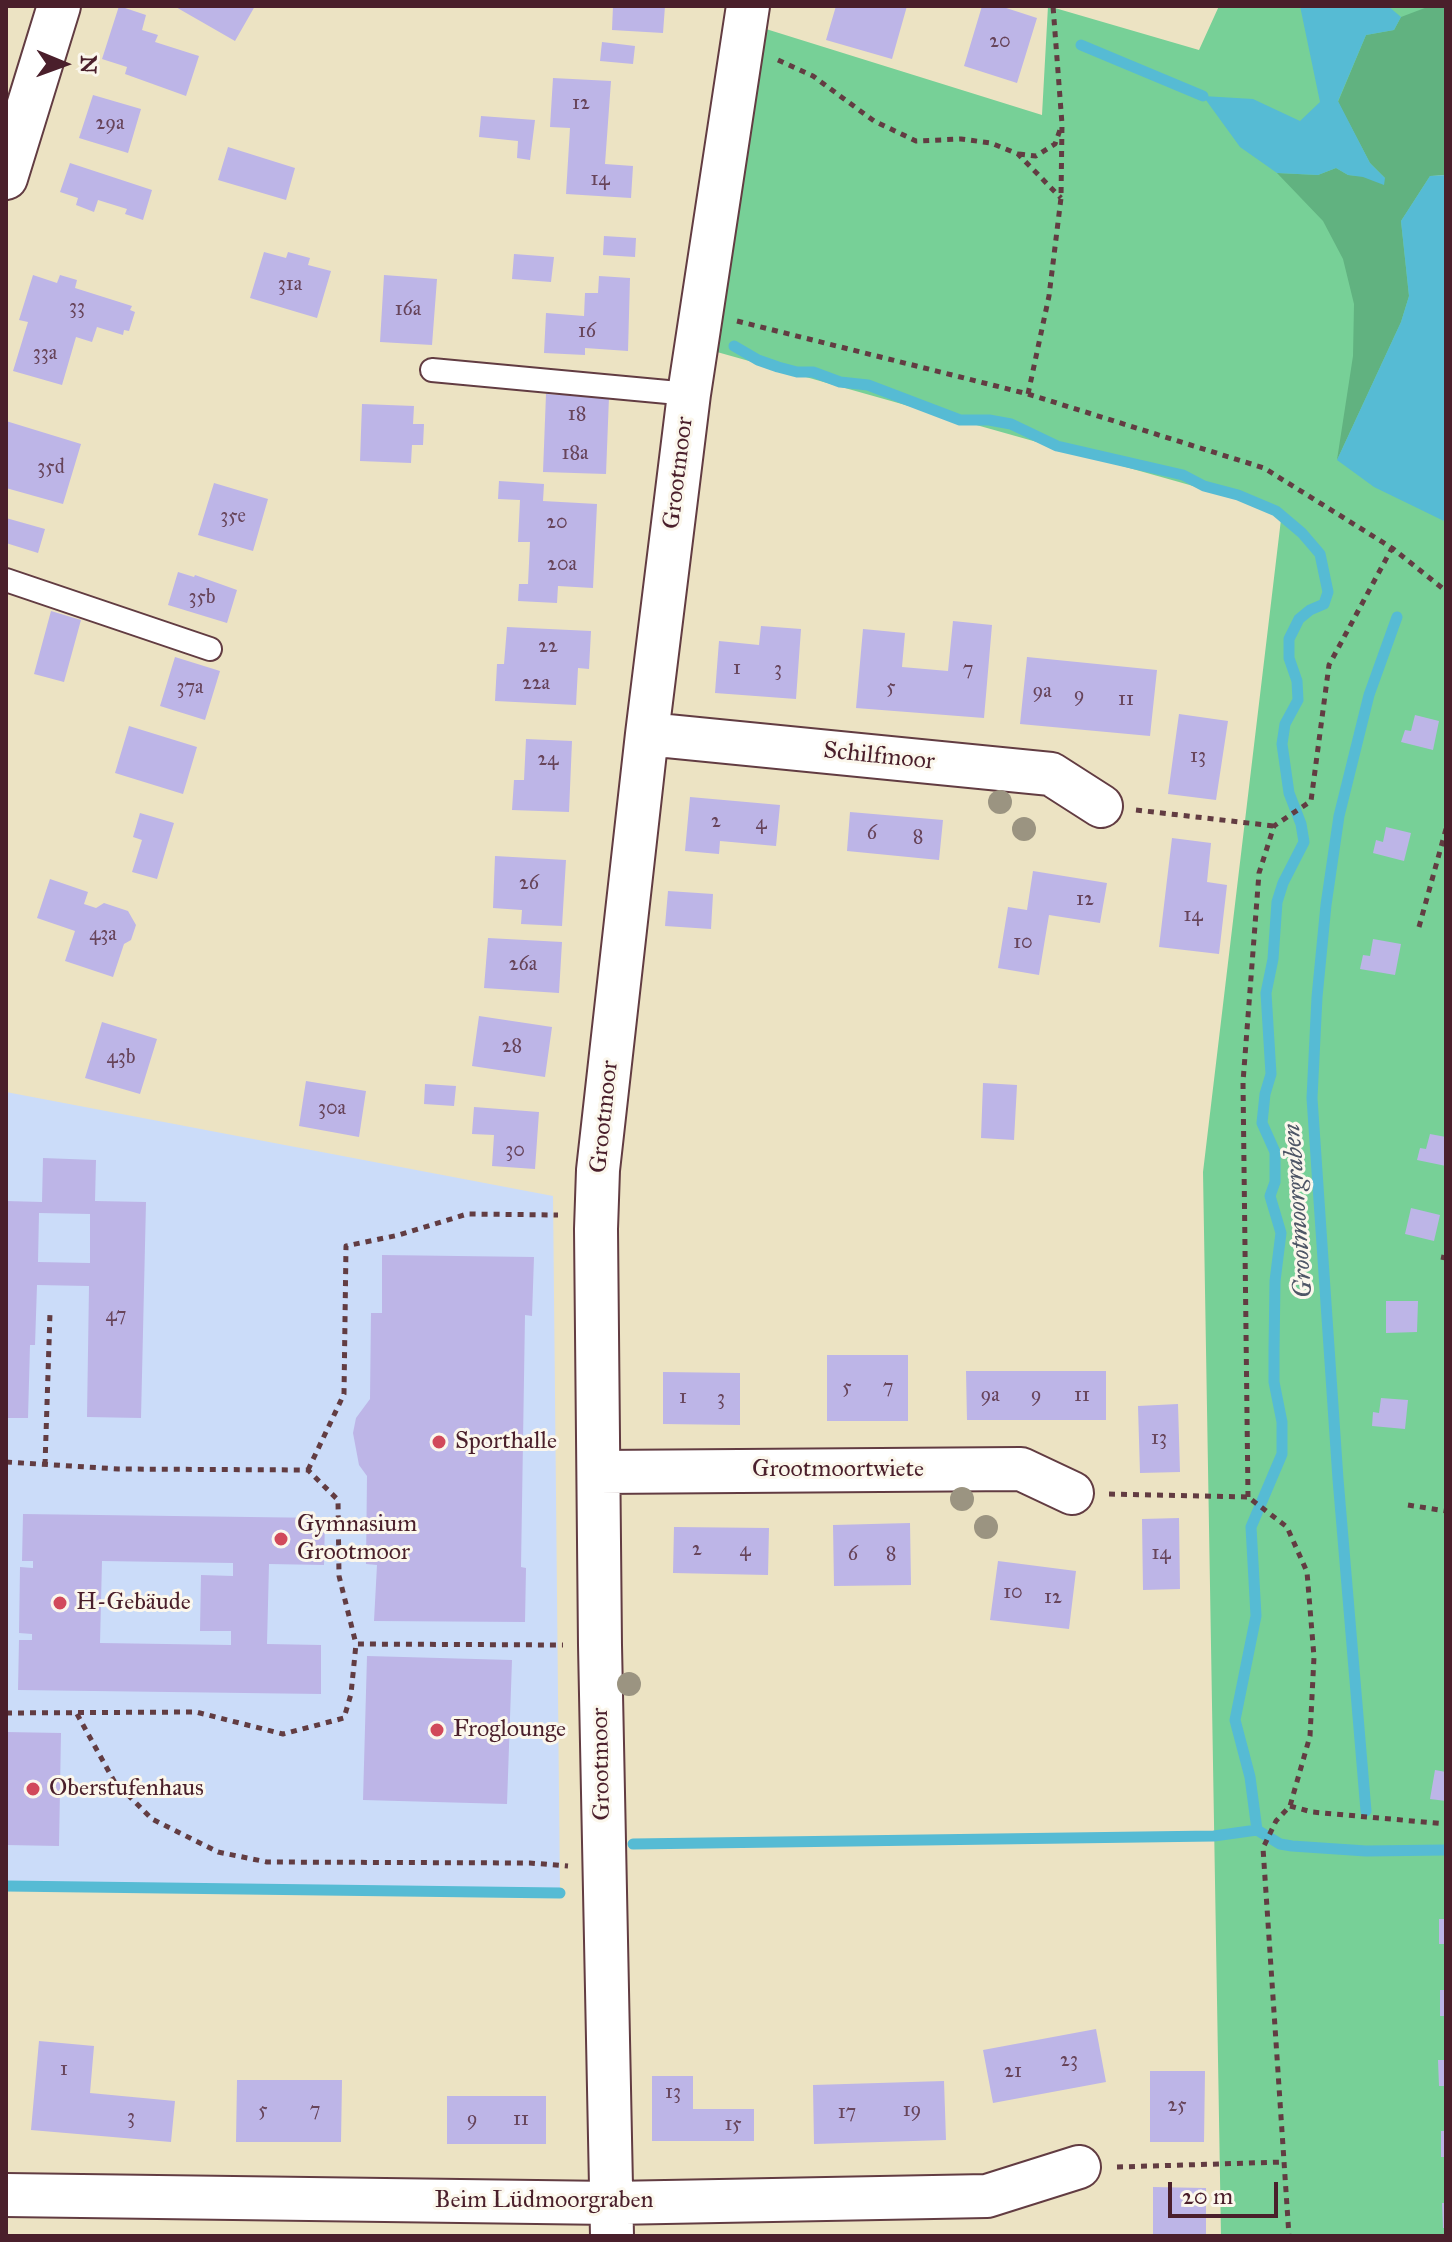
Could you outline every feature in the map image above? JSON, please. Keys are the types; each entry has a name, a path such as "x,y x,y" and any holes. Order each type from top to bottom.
{"street":[{"path":"6,178 59,6"},
{"name":"Grootmoor","path":"612,2220 600,1645 598,1170 689,394 748,6"},
{"name":"Schilfmoor","path":"647,734 1051,774 1101,806"},
{"name":"Grootmoortwiete","path":"599,1472 1021,1469 1072,1493"},
{"name":"Beim Lüdmoorgraben","path":"6,2195 612,2220 987,2196 1079,2167"}],"lane":[{"path":"432,370 689,394"},
{"path":"6,580 210,649"}],"path":[{"path":"1028,394 1049,296 1061,198 1062,124 1053,6"},
{"path":"741,49 771,56 813,76 874,121 916,141 961,139 991,143 1018,154 1036,156 1055,144 1062,124"},
{"path":"1018,154 1061,198"},
{"path":"701,312 1028,394 1264,468 1392,548 1446,591"},
{"path":"1248,1497 1243,1082 1259,873 1274,826 1311,801 1329,665 1392,548"},
{"path":"1101,806 1274,826"},
{"path":"1419,927 1446,829"},
{"path":"308,1470 344,1394 346,1246 399,1235 467,1214 553,1213 596,1229"},
{"path":"45,1465 50,1313"},
{"path":"6,1462 118,1469 308,1470 338,1500 339,1576 356,1644 351,1694 344,1718 283,1734 196,1712 6,1713"},
{"path":"1072,1493 1248,1497 1287,1527 1307,1572 1314,1657 1310,1736 1290,1806 1276,1821 1263,1848 1289,2236"},
{"path":"1408,1505 1446,1511"},
{"path":"356,1644 600,1645"},
{"path":"77,1714 114,1781 152,1819 218,1852 267,1862 560,1864"},
{"path":"1290,1806 1312,1812 1446,1824"},
{"path":"1079,2167 1284,2162"}],"shaded area":[{"name":"Gymnasium Grootmoor","path":"6,1092 553,1196 560,1893 6,1886"}],"green space":[{"path":"1048,6 1199,50 1219,6 1446,6 1446,175 1430,176 1443,520 1446,522 1446,2236 1221,2236 1203,1172 1282,511 717,352 766,29 1042,115"},
{"path":"1430,6 1446,6 1446,175 1430,176 1401,221 1409,296 1401,322 1337,460 1353,356 1354,304 1343,259 1323,221 1277,173 1318,175 1336,168 1348,175 1385,178 1370,163 1338,102 1366,35 1394,30 1401,17"}],"water":[{"path":"1300,6 1388,6 1401,17 1394,30 1366,35 1338,101 1370,163 1385,178 1384,185 1348,175 1336,168 1318,175 1277,173 1240,147 1203,96 1253,99 1300,121 1320,102"},
{"path":"1446,175 1446,522 1374,487 1337,460 1401,322 1409,296 1401,221 1430,176"}],"building":[{"path":"119,6 146,15 142,30 158,35 155,42 199,56 186,96 125,74 127,67 102,59"},
{"path":"174,6 255,6 235,41"},
{"path":"613,6 665,6 663,33 612,30"},
{"path":"836,6 907,6 892,59 826,40"},
{"path":"982,6 1000,6 1037,18 1017,83 964,66"},
{"path":"602,42 635,46 633,64 600,61"},
{"path":"553,78 611,81 605,164 633,166 631,198 566,194 570,128 550,127"},
{"path":"93,95 141,109 128,153 79,138"},
{"path":"481,116 535,120 530,160 517,158 518,141 479,137"},
{"path":"228,147 295,168 286,200 218,180"},
{"path":"70,163 152,190 143,220 125,214 127,209 98,200 94,212 76,205 78,198 60,192"},
{"path":"604,236 636,238 635,257 603,255"},
{"path":"264,252 286,258 288,252 310,258 308,265 331,271 317,318 250,298"},
{"path":"514,254 554,257 551,282 512,279"},
{"path":"33,275 57,283 60,275 77,280 75,288 132,306 130,310 135,312 129,331 124,330 123,335 97,327 92,342 76,337 62,385 13,371 28,322 19,320"},
{"path":"384,275 437,279 432,345 380,342"},
{"path":"599,276 630,278 628,351 585,348 585,355 544,353 546,313 584,316 585,293 598,293"},
{"path":"546,394 609,397 606,474 543,472"},
{"path":"362,404 414,406 413,424 424,424 423,445 412,445 411,463 360,461"},
{"path":"6,421 81,444 63,504 6,488"},
{"path":"499,481 544,484 543,501 597,504 593,588 558,586 557,603 518,601 519,584 528,584 530,542 518,542 520,500 498,499"},
{"path":"214,483 268,499 253,551 198,535"},
{"path":"6,518 45,529 38,553 6,543"},
{"path":"178,572 237,590 227,623 168,605"},
{"path":"51,611 81,620 64,682 34,674"},
{"path":"953,621 992,625 984,718 856,708 863,629 905,633 902,667 948,671"},
{"path":"761,626 801,629 796,699 715,693 719,641 759,645"},
{"path":"507,627 591,631 589,669 578,668 576,705 495,701 497,664 504,664"},
{"path":"175,657 220,671 205,720 160,706"},
{"path":"1027,657 1157,670 1150,736 1020,724"},
{"path":"1179,714 1228,721 1216,800 1168,794"},
{"path":"1415,715 1439,721 1433,750 1401,742 1405,730 1411,731"},
{"path":"129,726 197,747 183,794 115,773"},
{"path":"526,739 572,741 569,812 512,810 514,780 524,780"},
{"path":"690,797 780,805 776,846 720,841 719,854 685,851"},
{"path":"850,812 943,820 939,860 847,851"},
{"path":"140,813 174,823 157,879 132,872 142,840 133,837"},
{"path":"1386,827 1411,833 1404,861 1373,853 1376,840 1383,842"},
{"path":"1172,838 1211,843 1207,882 1227,885 1219,954 1159,947"},
{"path":"495,856 566,860 562,926 521,924 522,910 493,908"},
{"path":"1033,871 1107,883 1100,923 1049,915 1039,975 998,968 1008,907 1027,910"},
{"path":"50,879 88,892 84,904 96,908 104,903 128,911 136,925 131,940 124,944 113,977 65,961 75,931 37,918"},
{"path":"668,891 713,894 711,929 665,926"},
{"path":"488,938 562,942 559,993 484,988"},
{"path":"1373,939 1401,944 1395,975 1360,969 1363,955 1370,956"},
{"path":"479,1016 552,1027 545,1077 472,1066"},
{"path":"102,1022 157,1039 140,1094 85,1078"},
{"path":"306,1081 366,1091 359,1137 299,1126"},
{"path":"983,1083 1017,1085 1014,1140 981,1138"},
{"path":"425,1084 456,1086 454,1106 424,1104"},
{"path":"474,1107 539,1112 535,1169 492,1166 494,1135 472,1134"},
{"path":"1430,1134 1446,1137 1446,1166 1417,1160 1420,1148 1426,1149"},
{"path":"43,1158 96,1160 95,1201 146,1202 141,1418 87,1417 89,1286 37,1285 35,1345 30,1345 28,1418 6,1418 6,1201 42,1202","holes":["39,1213 90,1214 90,1263 38,1262"]},
{"path":"1411,1208 1440,1215 1434,1241 1405,1234"},
{"name":"Sporthalle","path":"382,1255 534,1257 532,1316 525,1315 521,1567 526,1568 525,1622 374,1621 377,1565 366,1564 367,1476 359,1465 353,1433 356,1418 370,1399 371,1313 382,1313"},
{"path":"1386,1301 1418,1301 1417,1332 1386,1333"},
{"path":"827,1355 908,1355 908,1421 827,1421"},
{"path":"966,1371 1106,1371 1106,1420 967,1420"},
{"path":"663,1372 740,1373 740,1425 663,1424"},
{"path":"1381,1398 1408,1400 1405,1429 1372,1426 1373,1412 1379,1413"},
{"path":"1178,1404 1180,1472 1140,1473 1138,1406"},
{"name":"H-Gebäude","path":"23,1514 325,1518 324,1565 269,1564 267,1644 321,1645 321,1694 18,1690 19,1640 32,1640 32,1634 19,1633 20,1567 33,1568 33,1561 22,1561","holes":["102,1561 233,1563 233,1576 201,1575 200,1631 231,1631 231,1645 100,1643"]},
{"path":"1179,1518 1180,1589 1143,1590 1142,1519"},
{"path":"910,1523 911,1585 834,1586 833,1525"},
{"path":"674,1527 769,1528 768,1575 673,1573"},
{"path":"998,1561 1076,1571 1069,1629 990,1620"},
{"name":"Froglounge","path":"367,1656 512,1660 507,1804 363,1800"},
{"name":"Oberstufenhaus","path":"6,1732 61,1733 59,1846 6,1845"},
{"path":"1435,1770 1446,1772 1446,1801 1430,1799"},
{"path":"1439,1919 1446,1919 1446,1944 1439,1944"},
{"path":"1440,1990 1446,1990 1446,2016 1440,2016"},
{"path":"1096,2029 1106,2082 993,2103 983,2050"},
{"path":"39,2041 94,2046 90,2093 175,2101 171,2142 31,2130"},
{"path":"1438,2060 1446,2060 1446,2086 1439,2086"},
{"path":"1150,2071 1205,2071 1204,2142 1150,2142"},
{"path":"652,2076 693,2076 693,2109 754,2109 754,2141 652,2141"},
{"path":"237,2080 342,2080 341,2142 236,2142"},
{"path":"944,2081 946,2140 814,2144 813,2085"},
{"path":"447,2096 546,2096 546,2144 447,2144"},
{"path":"1441,2131 1446,2131 1446,2157 1441,2157"},
{"path":"1153,2187 1206,2188 1206,2236 1153,2236"},
{"path":"1442,2203 1446,2203 1446,2228 1443,2228"}],"waterway":[{"path":"1081,45 1203,96"},
{"path":"734,346 778,367 813,372 840,382 868,385 960,420 1011,424 1057,446 1183,475 1204,486 1238,495 1276,511 1302,533 1320,554 1328,592 1324,604 1299,619 1289,639 1289,658 1297,681 1298,700 1285,724 1282,744 1289,793 1301,824 1304,842 1277,902 1273,959 1266,993 1271,1074 1262,1123 1275,1152 1275,1182 1270,1196 1281,1233 1275,1281 1274,1382 1282,1422 1282,1454 1251,1527 1256,1616 1235,1720 1250,1777 1257,1830"},
{"name":"Grootmoorgraben","path":"1366,1811 1338,1479 1312,1098 1317,997 1339,816 1369,695 1397,617"},
{"path":"633,1844 1214,1836 1257,1830 1280,1844 1292,1846 1366,1851 1446,1850"},
{"path":"6,1886 560,1893"}],"place":[{"name":"Sporthalle","path":"439,1442"},
{"name":"Gymnasium Grootmoor","path":"281,1539"},
{"name":"H-Gebäude","path":"60,1603"},
{"name":"Froglounge","path":"437,1730"},
{"name":"Oberstufenhaus","path":"33,1789"}]}
